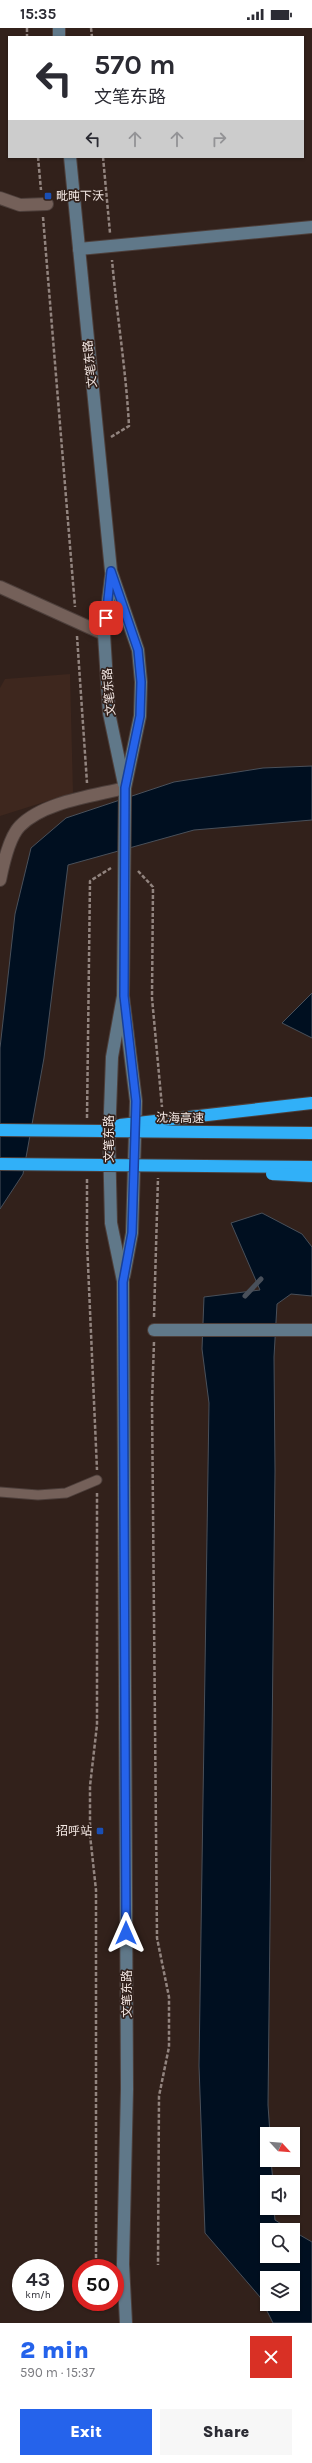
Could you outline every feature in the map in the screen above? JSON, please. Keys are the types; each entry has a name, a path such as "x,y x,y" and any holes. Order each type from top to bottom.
{"highway":[{"path":"67,1131 312,1103"},
{"name":"沈海高速","path":"0,1130 312,1133"},
{"path":"0,1164 312,1176"},
{"path":"87,1168 312,1167"}],"main road":[{"name":"文笔东路","path":"70,158 111,571 104,634 109,713 125,788"},
{"path":"79,249 312,227"},
{"name":"文笔东路","path":"111,571 138,650 141,682 140,716 125,788 124,996 136,1101 132,1233 123,1282 127,2065 123,2264 126,2323"},
{"name":"文笔东路","path":"123,1282 111,1223 109,1139 112,1057 124,996"},
{"path":"154,1330 312,1330"}],"street":[{"path":"0,198 20,205 45,204"},
{"path":"0,587 104,634"},
{"path":"0,880 6,856 19,826 41,810 125,788"}],"lane":[{"path":"0,1492 38,1495 66,1493 97,1480"}],"path":[{"path":"38,158 45,204 88,798"},
{"path":"98,444 129,426 127,382 118,328 103,158"},
{"path":"87,1123 90,881 125,859 153,886 152,998 163,1098 162,1114"},
{"path":"87,1168 87,1242 97,1480 97,1725 90,1793 90,1835 96,1890 96,2259"},
{"path":"158,1177 152,1402 157,1938 169,1997 169,2047 159,2096 158,2265"}],"shaded area":[{"path":"70,674 73,793 0,816 0,688 5,679"}],"water":[{"path":"312,766 312,820 194,830 68,865 44,1058 23,1174 0,1209 0,1048 15,914 31,848 66,818 174,782 263,768"},
{"path":"312,993 312,1038 282,1023"},
{"path":"262,1213 302,1234 312,1247 312,1296 291,1294 277,1304 274,1357 275,1471 268,2105 270,2127 260,2127 260,2167 272,2167 272,2175 260,2175 260,2215 275,2215 275,2220 280,2223 260,2223 260,2263 300,2263 300,2235 312,2242 312,2323 273,2323 267,2311 300,2311 300,2271 260,2271 260,2297 205,2233 199,2066 209,1403 202,1349 204,1297 260,1290 231,1223"}],"waterway":[{"path":"245,1296 261,1279"}],"place":[{"name":"毗旽下沃","path":"48,196"},
{"name":"招呼站","path":"100,1831"}],"route":[{"path":"106,618 111,571 123,610 138,650 141,682 140,716 125,788 124,996 136,1101 135,1179 132,1233 123,1282 126,1933"}]}
